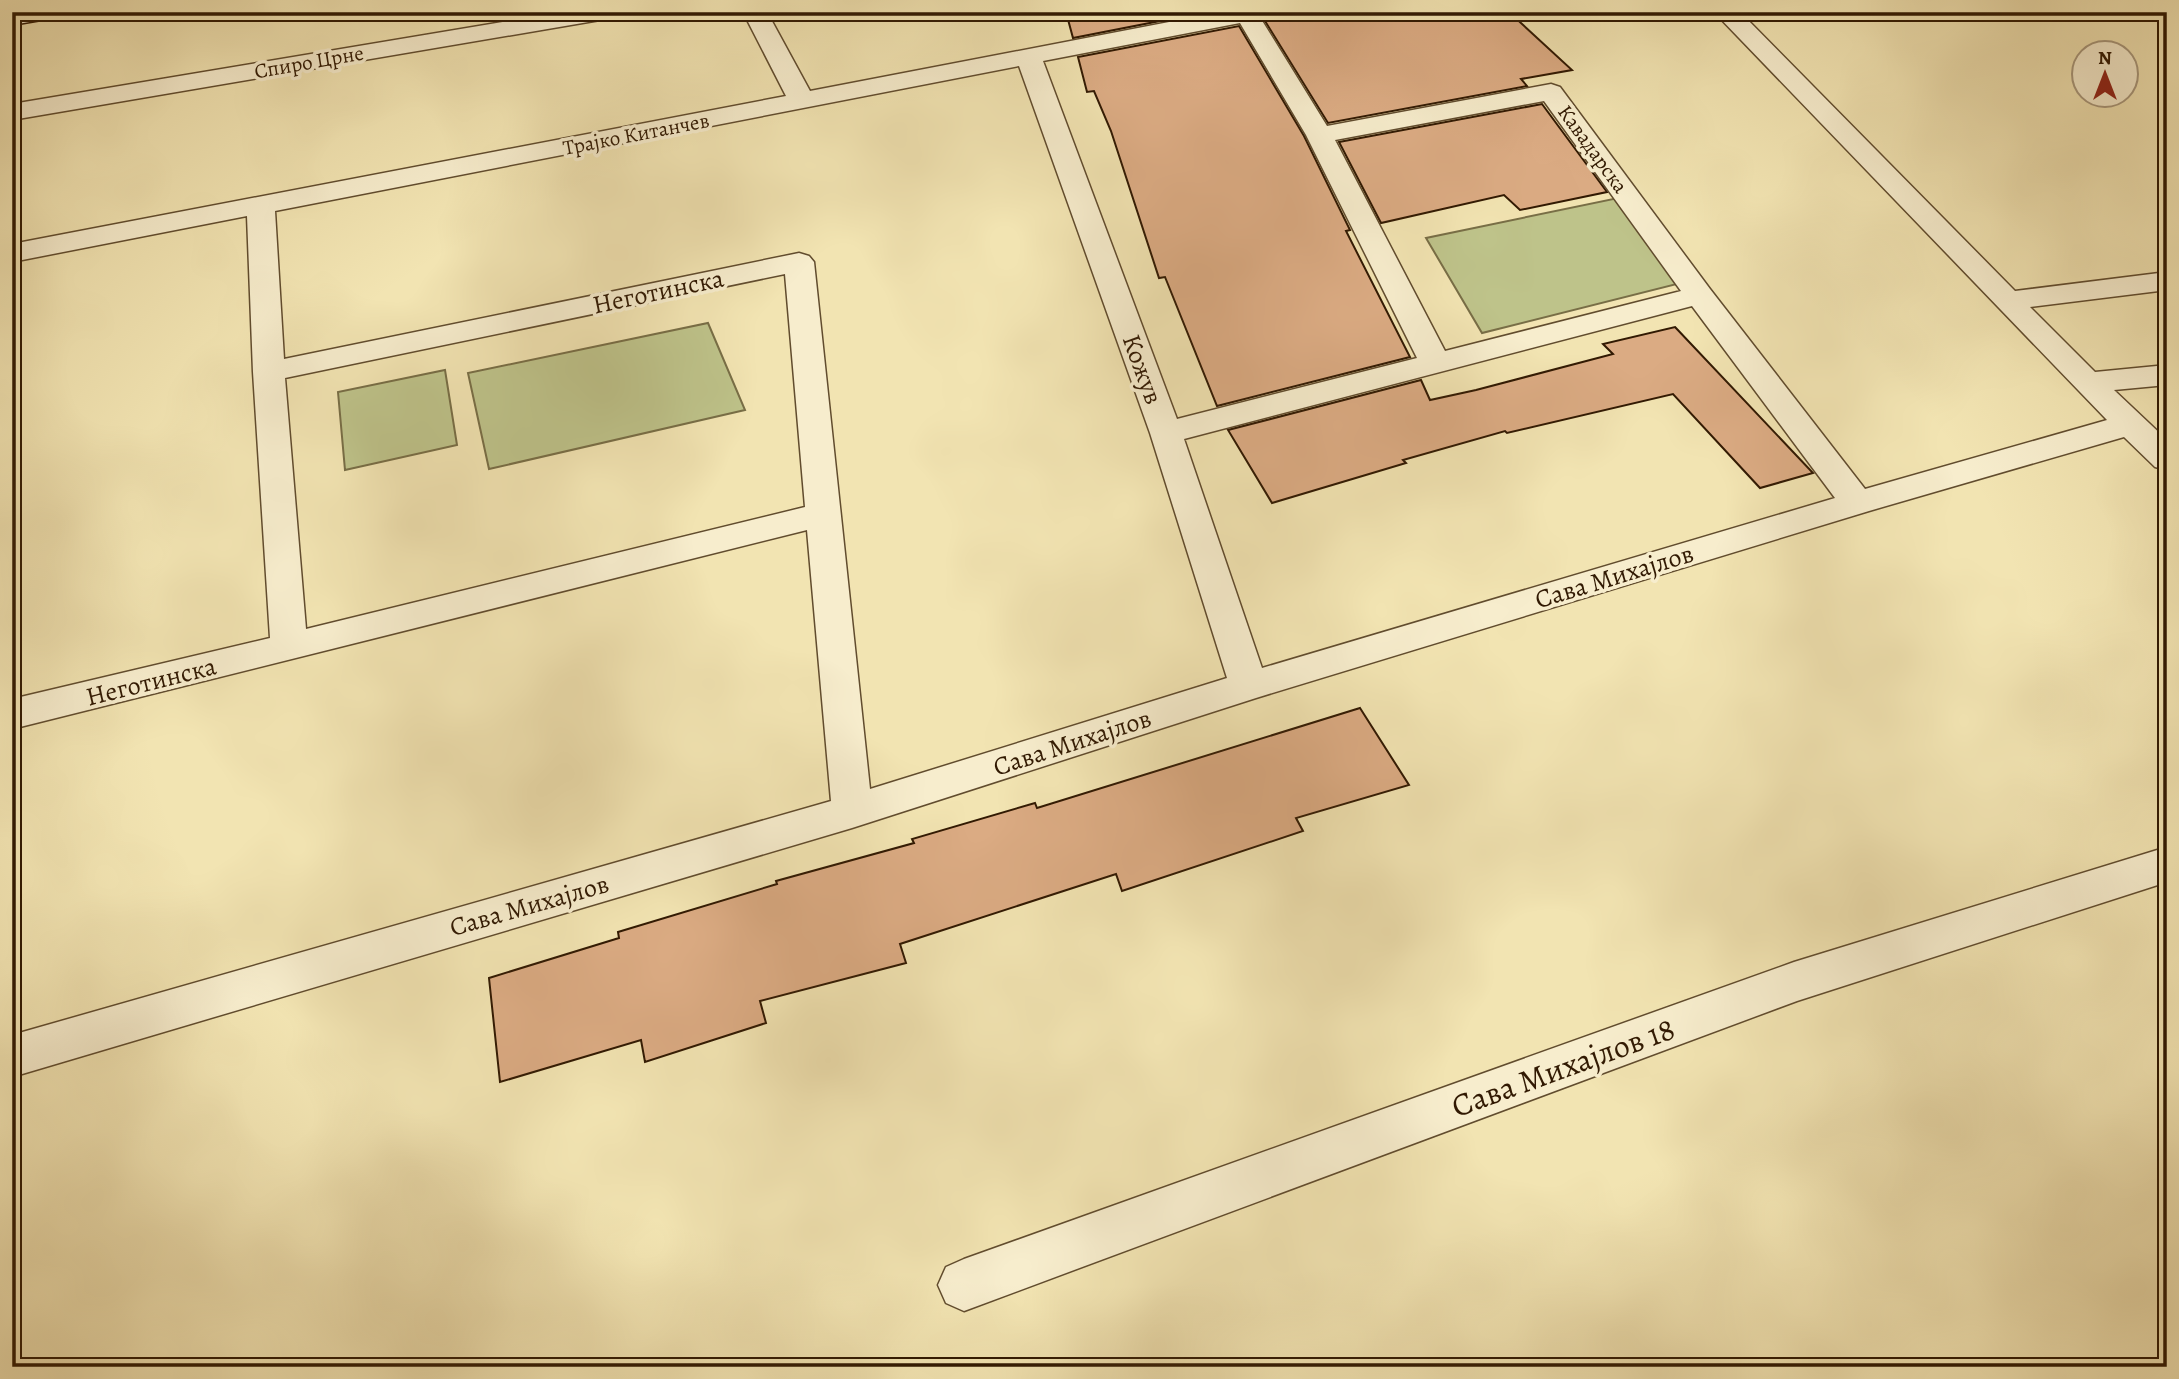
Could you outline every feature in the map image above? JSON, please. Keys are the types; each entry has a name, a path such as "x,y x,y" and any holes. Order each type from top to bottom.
{"street":[{"path":"12,18 51,12"},
{"name":"Спиро Црне","path":"12,112 606,12"},
{"path":"755,12 802,102"},
{"path":"1727,12 2087,383 2167,459"},
{"path":"1254,14 1435,363"},
{"name":"Трајко Китанчев","path":"12,253 1254,14"},
{"name":"Кожув","path":"1028,56 1166,433 1249,686"},
{"name":"Кавадарска","path":"1319,135 1551,92 1699,295 1857,503"},
{"path":"261,206 269,372 289,647"},
{"name":"Неготинска","path":"269,372 799,262 852,811"},
{"path":"2007,301 2167,281"},
{"path":"1166,433 1699,295"},
{"path":"2087,383 2167,375"},
{"name":"Сава Михајлов","path":"12,1056 852,811 1249,686 1857,503 2131,424"},
{"name":"Неготинска","path":"12,714 823,514"},
{"name":"Сава Михајлов 18","path":"964,1285 1794,982 2167,864"}],"green space":[{"path":"1618,198 1681,283 1482,333 1426,238"},
{"path":"708,323 745,410 489,469 468,373"},
{"path":"445,370 457,445 345,470 338,392"}],"building":[{"path":"1066,12 1206,12 1073,38"},
{"path":"1274,12 1509,12 1572,70 1521,79 1527,86 1328,123 1265,21"},
{"path":"1239,26 1304,136 1350,230 1346,231 1410,357 1217,406 1165,277 1159,278 1111,131 1094,91 1087,92 1078,57"},
{"path":"1542,104 1607,192 1520,210 1504,195 1381,223 1339,142"},
{"path":"1675,327 1813,473 1760,488 1673,394 1507,433 1505,431 1403,460 1406,463 1272,503 1228,430 1421,380 1430,400 1476,390 1613,354 1603,344"},
{"path":"1360,708 1409,785 1296,818 1303,831 1122,891 1116,874 900,944 906,963 760,1001 766,1023 645,1062 641,1040 500,1082 489,978 619,938 618,932 777,884 776,881 914,843 912,839 1035,803 1037,808"}]}
